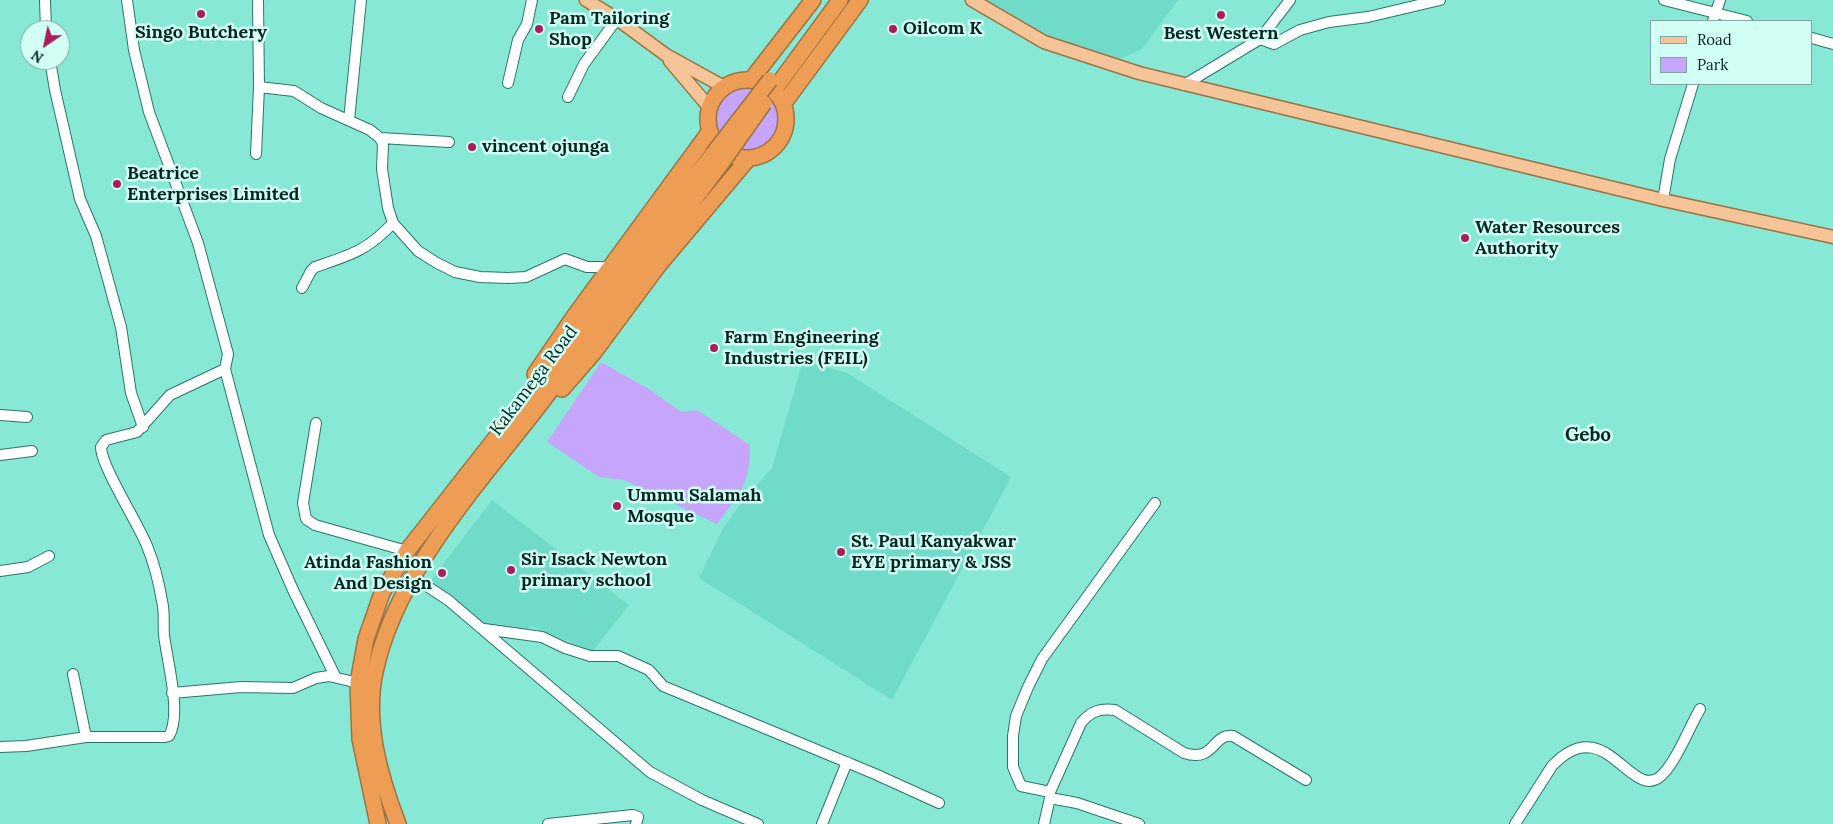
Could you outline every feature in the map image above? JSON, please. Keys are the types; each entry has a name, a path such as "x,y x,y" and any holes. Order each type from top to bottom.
{"highway":[{"path":"751,80 813,0"},
{"path":"378,824 360,739 358,683 366,639 377,606 407,551 536,398 636,252 830,0"},
{"name":"Kakamega Road","path":"398,824 377,762 371,701 374,673 381,645 398,602 442,532 536,398 840,0"},
{"path":"784,103 860,0"},
{"path":"751,80 770,87 784,103 787,119 786,131 780,142 766,154 748,159 736,157 724,151 715,142 710,131 708,119 710,107 715,96 724,87 735,81 751,80"},
{"path":"536,398 535,375 546,356 710,131"},
{"path":"536,398 556,396 569,382 658,266 748,159"}],"main road":[{"path":"586,0 617,19 666,55 724,87"},
{"path":"972,0 1044,42 1138,73 1663,200 1833,237"},
{"path":"666,55 710,107"}],"street":[{"path":"44,0 45,20"},
{"path":"127,0 134,50 149,112 198,243 228,354 224,369 269,535 296,598 335,676"},
{"path":"256,154 260,87 258,0"},
{"path":"349,120 361,0"},
{"path":"508,83 518,40 527,24 532,0"},
{"path":"1185,85 1260,39 1290,0"},
{"path":"1260,39 1274,44 1300,30 1329,22 1368,17 1440,0"},
{"path":"1664,0 1715,17 1740,20"},
{"path":"1715,17 1720,0"},
{"path":"568,97 584,64 617,19"},
{"path":"1813,38 1833,44"},
{"path":"52,70 80,199 96,236 121,327 131,393 143,427"},
{"path":"1663,200 1670,159 1693,85"},
{"path":"260,87 294,90 321,108 349,120 380,138 449,142"},
{"path":"380,138 383,144 382,169 388,208 393,223 418,251 455,272 480,277 526,277 565,259 587,267 611,267"},
{"path":"302,288 311,271 315,268 364,249 374,243 393,223"},
{"path":"0,747 86,738 124,739 168,736 173,727 172,693 164,633 163,602 152,561 132,512 104,460 101,450 106,440 137,432 143,427 158,406 170,395 224,369"},
{"path":"0,415 27,417"},
{"path":"316,423 303,503 306,519 315,525 407,551"},
{"path":"0,455 32,451"},
{"path":"1139,824 1021,786 1013,767 1013,736 1016,716 1042,659 1155,503"},
{"path":"0,571 23,569 49,556"},
{"path":"413,578 448,600 484,629 650,772 702,800 758,824"},
{"path":"484,629 542,637 590,656 618,656 649,670 663,686 939,803"},
{"path":"73,674 86,738"},
{"path":"172,693 241,687 293,688 316,678 335,676 358,683"},
{"path":"1044,824 1050,795 1082,723 1088,714 1105,708 1115,710 1184,753 1192,756 1205,754 1222,738 1227,735 1233,736 1306,780"},
{"path":"1515,824 1552,766 1560,758 1579,749 1596,748 1602,750 1613,756 1635,777 1651,781 1662,776 1700,709"},
{"path":"822,824 846,762"},
{"path":"548,824 630,816 638,817 636,824"}],"shaded area":[{"path":"984,0 1178,0 1142,49 1116,61 1057,38 1043,35"},
{"name":"St. Paul Kanyakwar EYE primary & JSS","path":"803,361 847,373 1011,477 892,700 699,578 724,527 741,503 772,468"},
{"name":"Sir Isack Newton primary school","path":"492,500 629,605 592,652 531,626 525,632 482,625 429,583"}],"green space":[{"path":"747,86 760,89 770,96 777,106 780,119 777,132 770,142 760,149 747,152 734,149 724,142 717,132 714,119 717,106 724,96 734,89"},
{"path":"601,362 652,391 681,412 697,410 750,445 750,458 746,479 737,497 717,524 624,480 599,477 547,442"}],"place":[{"name":"Singo Butchery","path":"201,14"},
{"name":"Best Western","path":"1221,15"},
{"name":"Pam Tailoring Shop","path":"539,29"},
{"name":"Oilcom K","path":"893,29"},
{"name":"vincent ojunga","path":"472,147"},
{"name":"Beatrice Enterprises Limited","path":"117,184"},
{"name":"Water Resources Authority","path":"1465,238"},
{"name":"Farm Engineering Industries (FEIL)","path":"714,348"},
{"name":"Ummu Salamah Mosque","path":"617,506"},
{"name":"St. Paul Kanyakwar EYE primary & JSS","path":"841,552"},
{"name":"Sir Isack Newton primary school","path":"511,570"},
{"name":"Atinda Fashion And Design","path":"442,573"}],"district":[{"name":"Gebo","path":"1588,436"}]}
